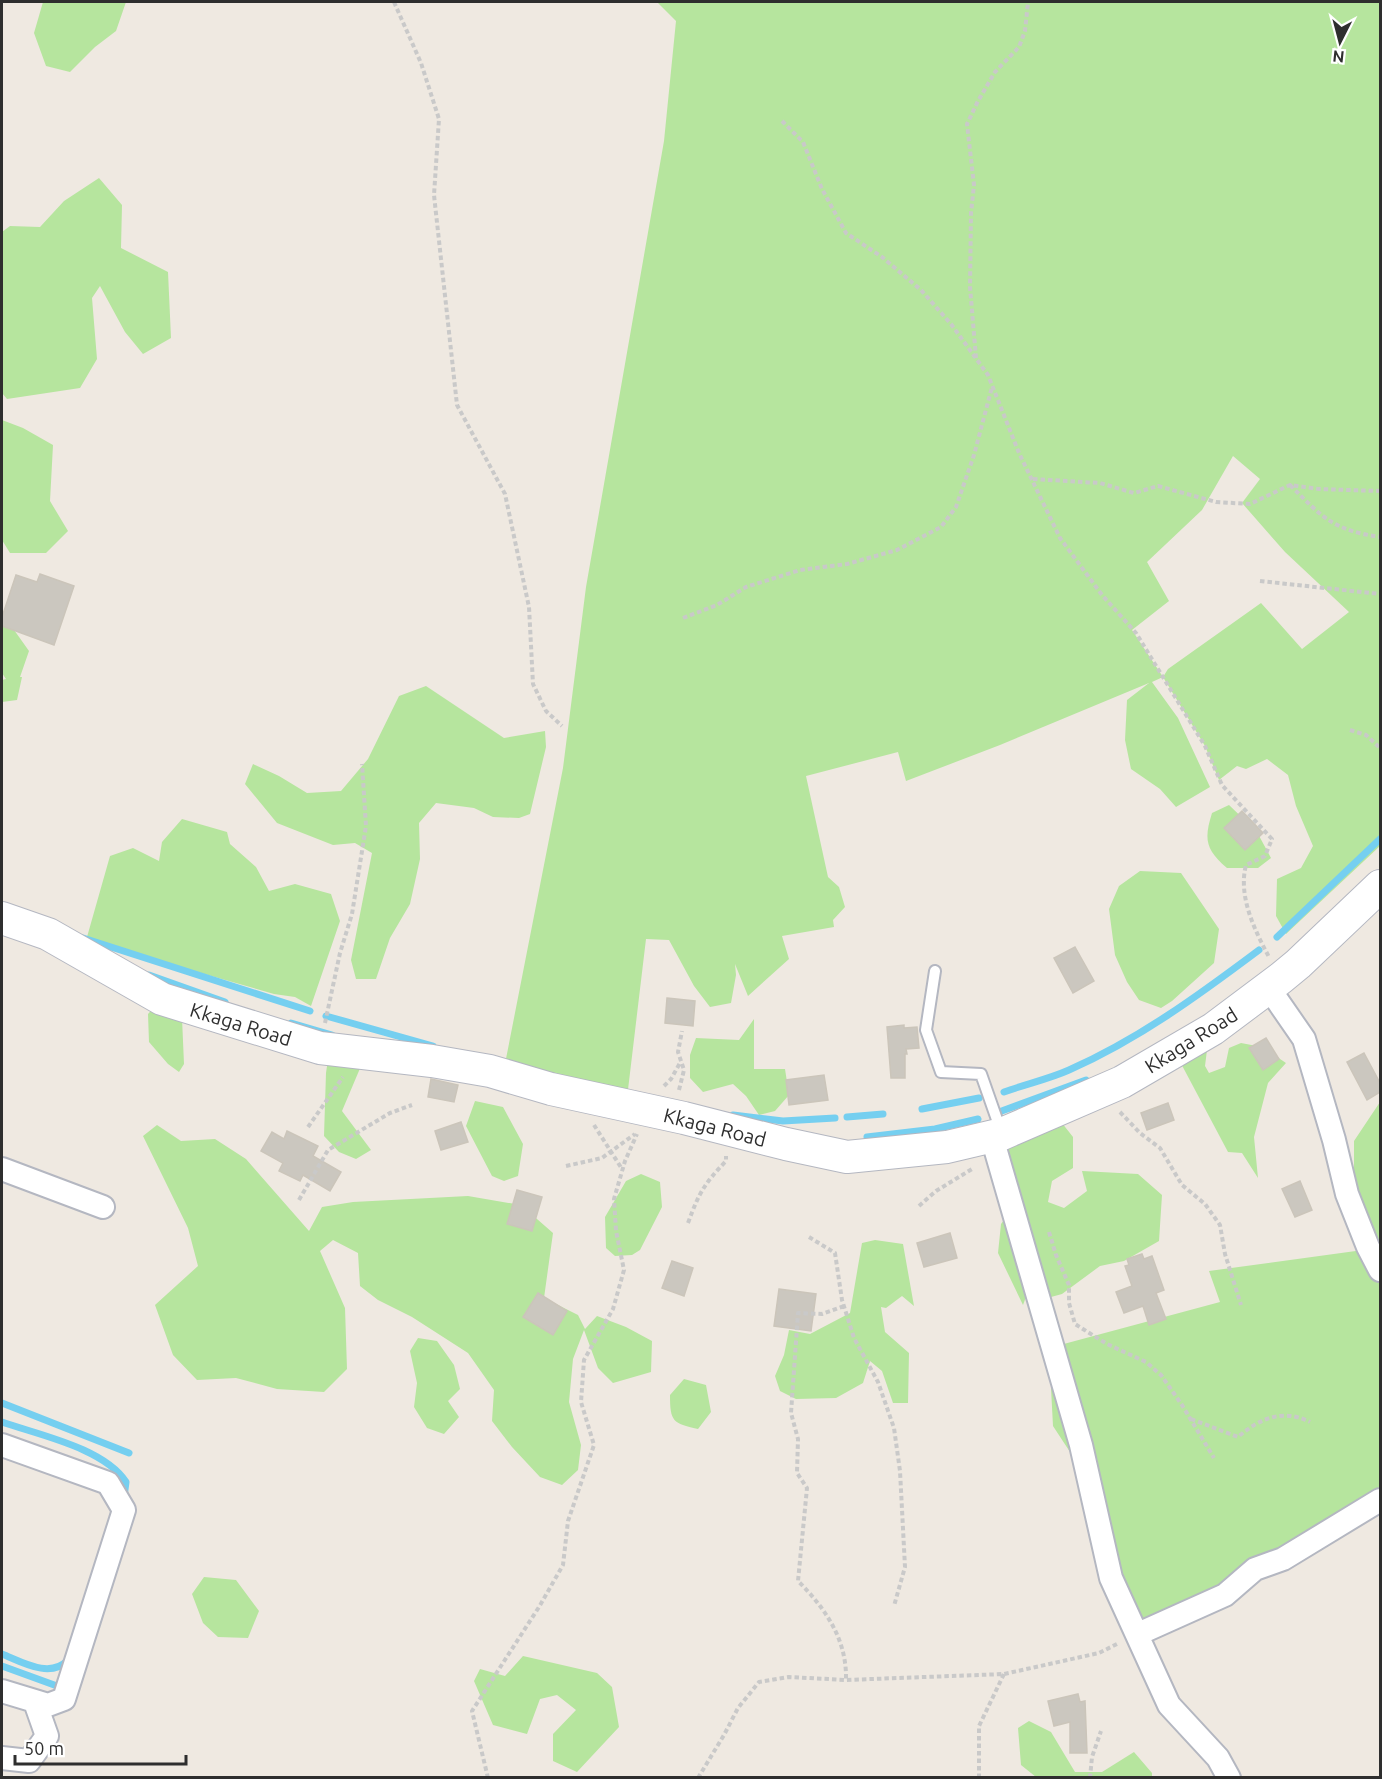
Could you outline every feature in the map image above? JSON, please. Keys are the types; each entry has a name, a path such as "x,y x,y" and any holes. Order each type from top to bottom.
{"street":[{"name":"Kkaga Road","path":"2,918 48,934 162,999 320,1048 490,1071 551,1089 847,1157 995,1140 1122,1082 1213,1029 1298,964 1380,886"},
{"path":"1274,982 1304,1039 1334,1140 1347,1194 1368,1247 1380,1270"},
{"path":"995,1140 1081,1445 1111,1578 1169,1705 1218,1758 1230,1778"},
{"path":"2,1169 103,1207"},
{"path":"2,1445 108,1483 124,1510 64,1699 48,1706 2,1691"},
{"path":"1138,1634 1225,1595 1255,1569 1283,1559 1380,1500"},
{"path":"2,1758 29,1761 47,1736 35,1702"}],"lane":[{"path":"935,971 926,1030 941,1072 981,1074 995,1140"}],"path":[{"path":"394,2 421,63 440,119 434,195 458,405 505,494 529,607 533,684 546,711 562,726"},
{"path":"976,358 970,276 974,185 967,124 995,72 1019,47 1025,31 1028,2"},
{"path":"782,121 803,142 822,189 846,234 882,257 921,290 988,375 1020,453 1060,538 1102,595 1136,633 1205,746 1222,785 1272,839 1265,856 1246,865 1242,880 1248,909 1274,982"},
{"path":"683,618 717,605 746,587 800,570 847,564 897,550 941,527 957,507 993,386"},
{"path":"1033,479 1100,483 1134,493 1158,486 1216,502 1250,504 1290,485 1319,489 1380,491"},
{"path":"1290,485 1322,517 1344,530 1380,537"},
{"path":"1260,581 1380,594"},
{"path":"1350,729 1366,735 1380,748"},
{"path":"320,1048 340,953 352,914 366,826 362,764"},
{"path":"666,1114 677,1097 682,1082 684,1070 678,1052 682,1031"},
{"path":"308,1127 342,1078 368,1056 384,1056"},
{"path":"1100,1093 1140,1133 1160,1148 1182,1185 1205,1204 1220,1225 1225,1254 1240,1305"},
{"path":"300,1200 328,1150 390,1113 412,1105"},
{"path":"688,1223 698,1196 707,1181 726,1161 724,1128"},
{"path":"488,1778 472,1711 539,1607 563,1565 568,1521 594,1445 581,1402 584,1360 613,1309 624,1270 616,1231 614,1199 625,1161 638,1132 602,1158 566,1166"},
{"path":"919,1206 936,1191 967,1174 995,1140"},
{"path":"1049,1232 1069,1285 1069,1303 1075,1324 1107,1344 1146,1362 1161,1375 1214,1458"},
{"path":"809,1237 835,1253 844,1306 854,1338 878,1382 894,1428 900,1471 905,1567 894,1606"},
{"path":"844,1306 822,1314 798,1313 791,1413 798,1439 797,1473 807,1488 798,1581 817,1600 839,1635 846,1664 846,1680"},
{"path":"1190,1419 1238,1437 1256,1422 1283,1415 1298,1416 1310,1422"},
{"path":"698,1778 738,1708 759,1682 789,1677 846,1680 1004,1674 1099,1653 1138,1634"},
{"path":"979,1778 979,1726 1004,1674"},
{"path":"1090,1778 1092,1756 1101,1731"}],"green space":[{"path":"43,2 126,2 116,31 95,47 70,72 46,66 34,33"},
{"path":"657,2 1380,2 1380,846 1286,934 1276,916 1277,879 1301,868 1313,846 1296,806 1288,775 1267,759 1246,769 1237,766 1219,780 1205,746 1163,677 1152,682 1178,718 1210,787 1176,807 1160,789 1131,769 1125,740 1127,700 1149,683 906,781 898,752 806,776 828,877 839,887 845,907 833,920 834,927 782,936 789,959 748,996 735,964 736,975 731,1003 710,1007 694,986 669,940 646,939 627,1098 504,1069 563,768 586,587 664,141 676,21","holes":["1233,456 1260,479 1242,503 1285,552 1349,612 1302,649 1261,603 1168,669 1163,677 1132,630 1169,601 1147,562 1202,510"]},
{"path":"99,178 122,205 121,248 168,272 171,338 143,354 125,332 100,286 92,298 97,359 80,388 7,399 2,393 2,232 10,226 40,227 64,201"},
{"path":"2,420 23,428 53,445 50,501 68,531 46,553 10,553 2,540"},
{"path":"2,613 29,651 20,677 22,677 17,700 2,702 2,680 6,679 2,673"},
{"path":"426,686 504,738 545,731 546,747 530,814 519,818 493,817 474,808 436,803 419,823 420,859 410,904 390,938 376,979 356,979 351,960 372,853 355,843 333,845 277,823 245,784 253,764 307,793 341,791 368,759 399,696"},
{"path":"1229,805 1257,832 1271,858 1258,868 1227,868 1210,849 1207,837 1212,813"},
{"path":"182,819 227,832 230,844 256,867 269,891 295,884 331,894 340,921 311,1006 295,997 274,994 145,957 87,937 110,856 133,848 159,861 162,842"},
{"path":"1140,871 1181,873 1219,929 1214,963 1161,1008 1139,1000 1127,982 1115,955 1109,909 1119,886"},
{"path":"168,992 182,1018 184,1064 179,1072 168,1064 149,1042 148,1014"},
{"path":"754,1019 754,1069 785,1069 789,1095 775,1111 759,1115 746,1096 733,1084 703,1092 690,1078 690,1055 696,1038 739,1040"},
{"path":"331,1039 361,1066 342,1111 371,1150 356,1159 339,1152 324,1136 326,1073"},
{"path":"1241,1043 1262,1047 1286,1063 1268,1083 1254,1137 1258,1178 1242,1153 1228,1152 1177,1056 1207,1050 1205,1066 1209,1073 1225,1067 1229,1048"},
{"path":"475,1101 503,1107 523,1144 518,1176 504,1181 492,1176 466,1126"},
{"path":"1380,1102 1380,1256 1354,1193 1354,1141"},
{"path":"1058,1118 1073,1137 1073,1168 1052,1181 1048,1202 1064,1208 1087,1191 1082,1171 1138,1174 1162,1195 1159,1241 1124,1261 1100,1266 1062,1294 1051,1297 1030,1286 1023,1305 998,1253 1001,1224 1019,1200 1007,1157 1010,1135"},
{"path":"157,1125 181,1141 215,1139 246,1159 309,1231 322,1207 353,1202 468,1196 521,1205 553,1233 544,1298 578,1315 585,1329 597,1316 626,1327 652,1341 651,1372 613,1383 598,1368 584,1330 573,1359 569,1402 581,1445 578,1470 562,1485 540,1477 492,1421 494,1390 468,1353 412,1317 378,1300 360,1286 358,1253 333,1240 320,1251 345,1308 347,1369 324,1392 277,1389 236,1378 197,1380 173,1355 155,1305 198,1266 188,1228 143,1136"},
{"path":"641,1174 660,1182 662,1207 640,1250 632,1255 615,1256 606,1248 605,1217 626,1181"},
{"path":"875,1240 903,1244 914,1306 902,1296 886,1308 881,1307 885,1332 909,1353 908,1403 893,1403 882,1371 870,1361 863,1383 836,1398 796,1399 780,1391 775,1376 784,1355 789,1330 810,1334 850,1313 862,1243"},
{"path":"1363,1250 1380,1280 1380,1509 1361,1525 1306,1539 1217,1589 1154,1619 1142,1619 1133,1612 1089,1461 1070,1452 1053,1426 1051,1388 1066,1365 1060,1345 1220,1302 1209,1271"},
{"path":"418,1338 437,1341 454,1365 460,1389 448,1401 459,1417 444,1434 427,1428 414,1407 417,1383 410,1351"},
{"path":"684,1379 706,1385 711,1412 698,1429 678,1423 672,1416 670,1395"},
{"path":"204,1577 236,1580 259,1611 248,1638 218,1637 203,1623 192,1594"},
{"path":"523,1656 597,1673 612,1687 619,1727 577,1772 553,1761 553,1734 576,1710 557,1695 540,1699 527,1734 493,1725 474,1681 480,1669 505,1676"},
{"path":"1029,1721 1051,1732 1075,1772 1102,1772 1134,1752 1152,1773 1152,1777 1036,1777 1021,1765 1018,1728"}],"building":[{"path":"40,574 74,586 54,645 2,626 2,617 16,575 37,582"},
{"path":"1242,811 1263,833 1245,850 1224,828"},
{"path":"1075,947 1094,981 1073,993 1054,958"},
{"path":"667,998 695,1001 693,1026 665,1023"},
{"path":"904,1025 904,1028 917,1027 919,1048 906,1049 905,1078 891,1078 887,1027"},
{"path":"1266,1038 1279,1059 1263,1070 1249,1048"},
{"path":"1364,1053 1380,1083 1380,1092 1367,1100 1347,1062"},
{"path":"824,1075 828,1100 789,1105 786,1080"},
{"path":"431,1079 458,1085 454,1102 428,1097"},
{"path":"1168,1103 1174,1120 1147,1130 1141,1113"},
{"path":"461,1122 468,1142 441,1150 435,1131"},
{"path":"287,1131 318,1146 313,1156 341,1172 330,1191 303,1175 300,1181 279,1171 283,1163 261,1151 272,1132 284,1139"},
{"path":"1300,1181 1312,1210 1295,1217 1282,1189"},
{"path":"517,1190 542,1197 532,1231 507,1224"},
{"path":"950,1233 957,1258 924,1267 917,1243"},
{"path":"1142,1254 1144,1259 1152,1256 1164,1290 1156,1293 1166,1319 1149,1325 1143,1306 1124,1313 1116,1292 1132,1286 1125,1266 1129,1265 1127,1259"},
{"path":"672,1261 693,1268 684,1296 662,1288"},
{"path":"779,1289 816,1294 811,1331 774,1326"},
{"path":"538,1293 567,1311 553,1335 523,1317"},
{"path":"1078,1694 1080,1702 1085,1701 1087,1753 1070,1753 1070,1722 1054,1726 1048,1701"}],"waterway":[{"path":"1277,937 1380,839"},
{"path":"83,938 310,1011"},
{"path":"1004,1092 1061,1073 1095,1058 1191,1000 1259,950"},
{"path":"149,975 225,1002"},
{"path":"326,1016 433,1046"},
{"path":"291,1023 332,1035"},
{"path":"999,1112 1086,1080"},
{"path":"922,1109 979,1098"},
{"path":"847,1117 883,1114"},
{"path":"733,1115 783,1121 835,1118"},
{"path":"867,1137 935,1129 978,1119"},
{"path":"2,1403 129,1453"},
{"path":"2,1422 70,1444 103,1460 126,1482 124,1497"},
{"path":"2,1654 44,1669 61,1666 68,1660"},
{"path":"2,1666 57,1686 63,1686"}]}
